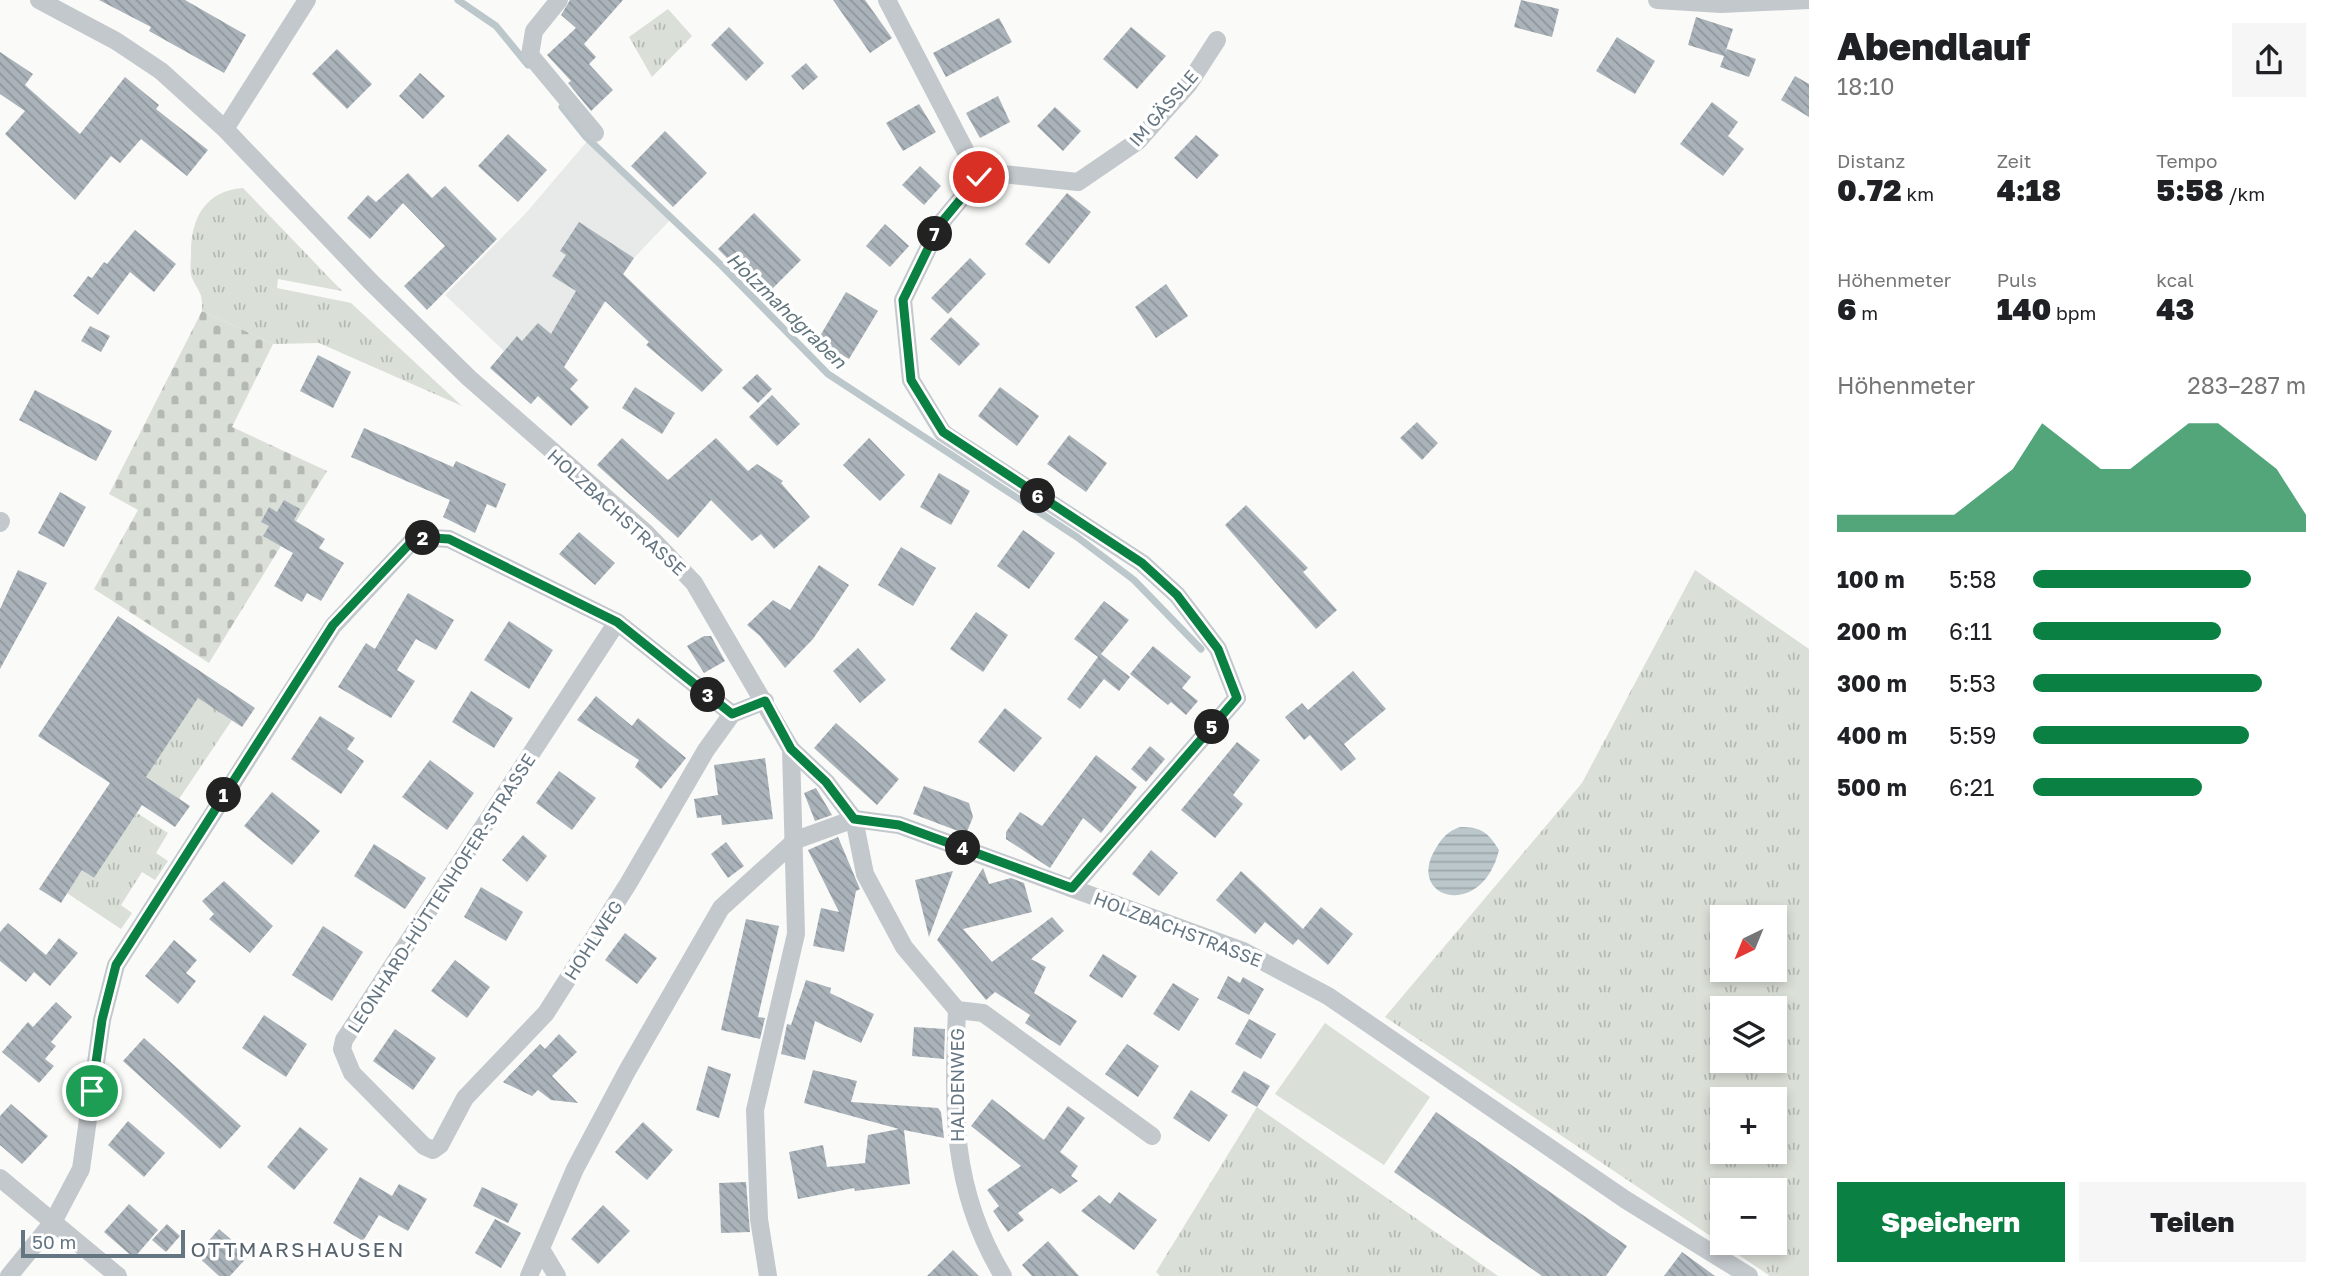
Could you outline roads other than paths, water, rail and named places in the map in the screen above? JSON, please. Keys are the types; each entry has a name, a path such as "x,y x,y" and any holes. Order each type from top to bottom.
{"street":[{"name":"HOLZBACHSTRASSE","path":"39,0 116,41 161,71 225,129 370,281 469,378 645,532 694,583 791,749 826,782 854,819 899,825 1243,951 1328,996 1626,1200 1749,1276"},
{"path":"225,129 307,0"},
{"path":"559,0 534,31 530,55 595,133"},
{"path":"887,0 979,177 940,224 903,300 911,380 943,432 1142,563 1177,595 1218,649 1237,698 1072,888"},
{"path":"1657,0 1721,4 1809,1"},
{"name":"IM GÄSSLE","path":"979,177 1003,174 1079,182 1138,141 1188,85 1217,40"},
{"path":"9,1276 53,1222 81,1169 102,1020 116,965 333,625 416,537 449,539 617,622 732,714 765,701"},
{"name":"LEONHARD-HÜTTENHOFER-STRASSE","path":"433,1150 424,1146 352,1073 342,1049 344,1040 617,622"},
{"name":"HOHLWEG","path":"433,1150 440,1145 466,1098 546,1013 706,750 732,714"},
{"path":"768,1276 759,1219 755,1110 796,934 796,840 791,749"},
{"path":"529,1276 575,1169 627,1071 721,908 796,840 854,819"},
{"name":"HALDENWEG","path":"854,819 865,874 904,947 957,1010 954,1080 957,1151 982,1240 1003,1276"},
{"name":"HALDENWEG","path":"957,1010 983,1013 1152,1136"},
{"path":"0,1178 118,1276"},
{"path":"542,1251 557,1276"}],"waterway":[{"name":"Holzmahdgraben","path":"458,0 496,26 528,65"},
{"name":"Holzmahdgraben","path":"562,107 586,137 722,266 828,374 1077,537 1134,580 1201,649"}],"district":[{"name":"OTTMARSHAUSEN","path":"298,1249"}]}
